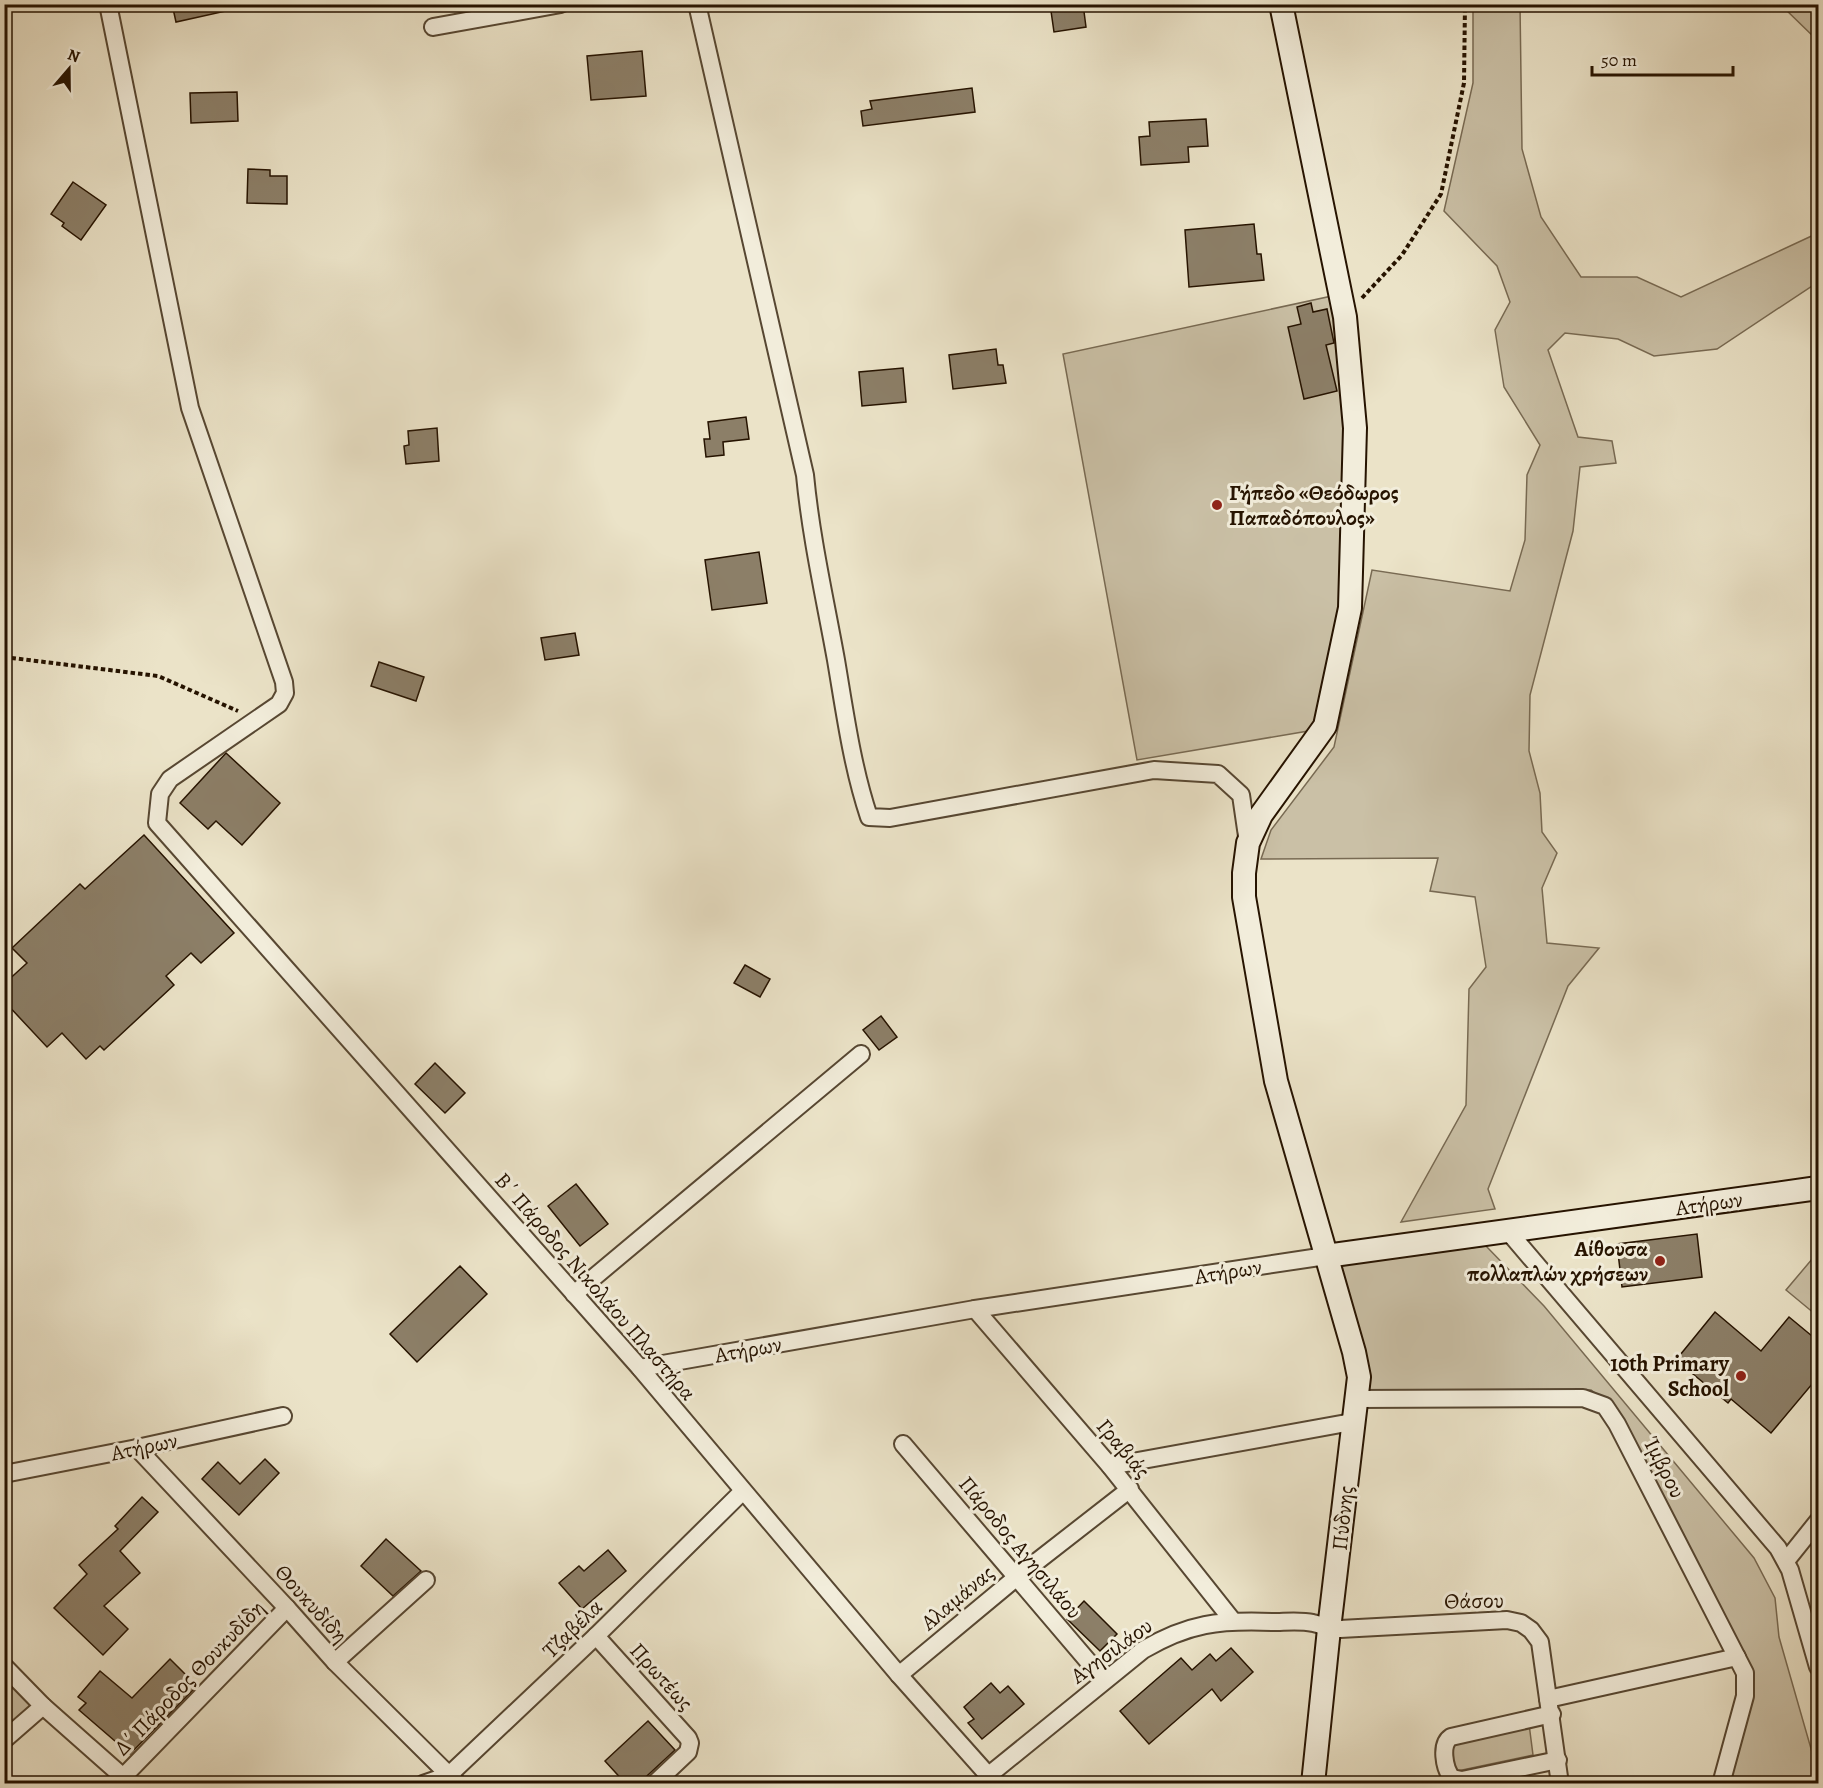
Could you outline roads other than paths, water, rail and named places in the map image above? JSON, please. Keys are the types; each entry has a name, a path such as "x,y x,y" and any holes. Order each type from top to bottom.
{"street":[{"name":"Β΄ Πάροδος Νικολάου Πλαστήρα","path":"108,4 190,408 284,682 285,693 279,704 170,779 160,794 157,823 640,1368 989,1781"},
{"path":"433,27 561,4"},
{"path":"698,4 805,476 809,513 855,767 869,816 890,818 1154,770 1218,774 1241,795 1248,843"},
{"name":"Πύδνης","path":"1281,4 1345,317 1355,428 1350,608 1325,726 1261,815 1248,843 1244,873 1244,897 1276,1081 1354,1352 1359,1377 1352,1422 1313,1784"},
{"path":"574,1294 861,1054"},
{"name":"Ατήρων","path":"640,1368 975,1309 1507,1230 1818,1188"},
{"path":"1507,1230 1769,1537 1786,1561 1818,1667"},
{"name":"Γραβιάς","path":"975,1309 1130,1489 1233,1621"},
{"name":"Ίμβρου","path":"1356,1399 1583,1398 1605,1407 1617,1424 1745,1672 1745,1696 1721,1784"},
{"name":"Ατήρων","path":"4,1474 283,1416"},
{"path":"1110,1466 1352,1422"},
{"name":"Πάροδος Αγησιλάου","path":"903,1444 1104,1680"},
{"name":"Θουκυδίδη","path":"137,1448 335,1662 453,1779"},
{"name":"Αλαμάνας","path":"898,1674 1017,1576 1130,1489"},
{"name":"Τζαβέλα","path":"423,1784 453,1779 743,1491"},
{"path":"1786,1561 1818,1521"},
{"path":"335,1662 426,1580"},
{"name":"Δ΄ Πάροδος Θουκυδίδη","path":"128,1780 287,1608"},
{"name":"Θάσου","path":"1329,1629 1478,1620 1507,1620 1521,1623 1531,1630 1540,1642 1560,1784"},
{"name":"Αγησιλάου","path":"989,1781 1104,1680 1143,1650 1164,1638 1187,1628 1233,1621 1314,1623 1329,1629"},
{"name":"Πρωτέως","path":"596,1636 688,1738 690,1748 685,1756 654,1784"},
{"path":"1558,1760 1462,1780 1452,1778 1448,1773 1444,1746 1446,1740 1451,1737 1550,1706 1737,1657"},
{"path":"4,1666 43,1706 128,1780"},
{"path":"4,1740 43,1706"}],"place":[{"name":"Γήπεδο «Θεόδωρος Παπαδόπουλος»","path":"1217,505"},
{"name":"Αίθουσα πολλαπλών χρήσεων","path":"1660,1261"},
{"name":"10th Primary School","path":"1741,1376"}]}
